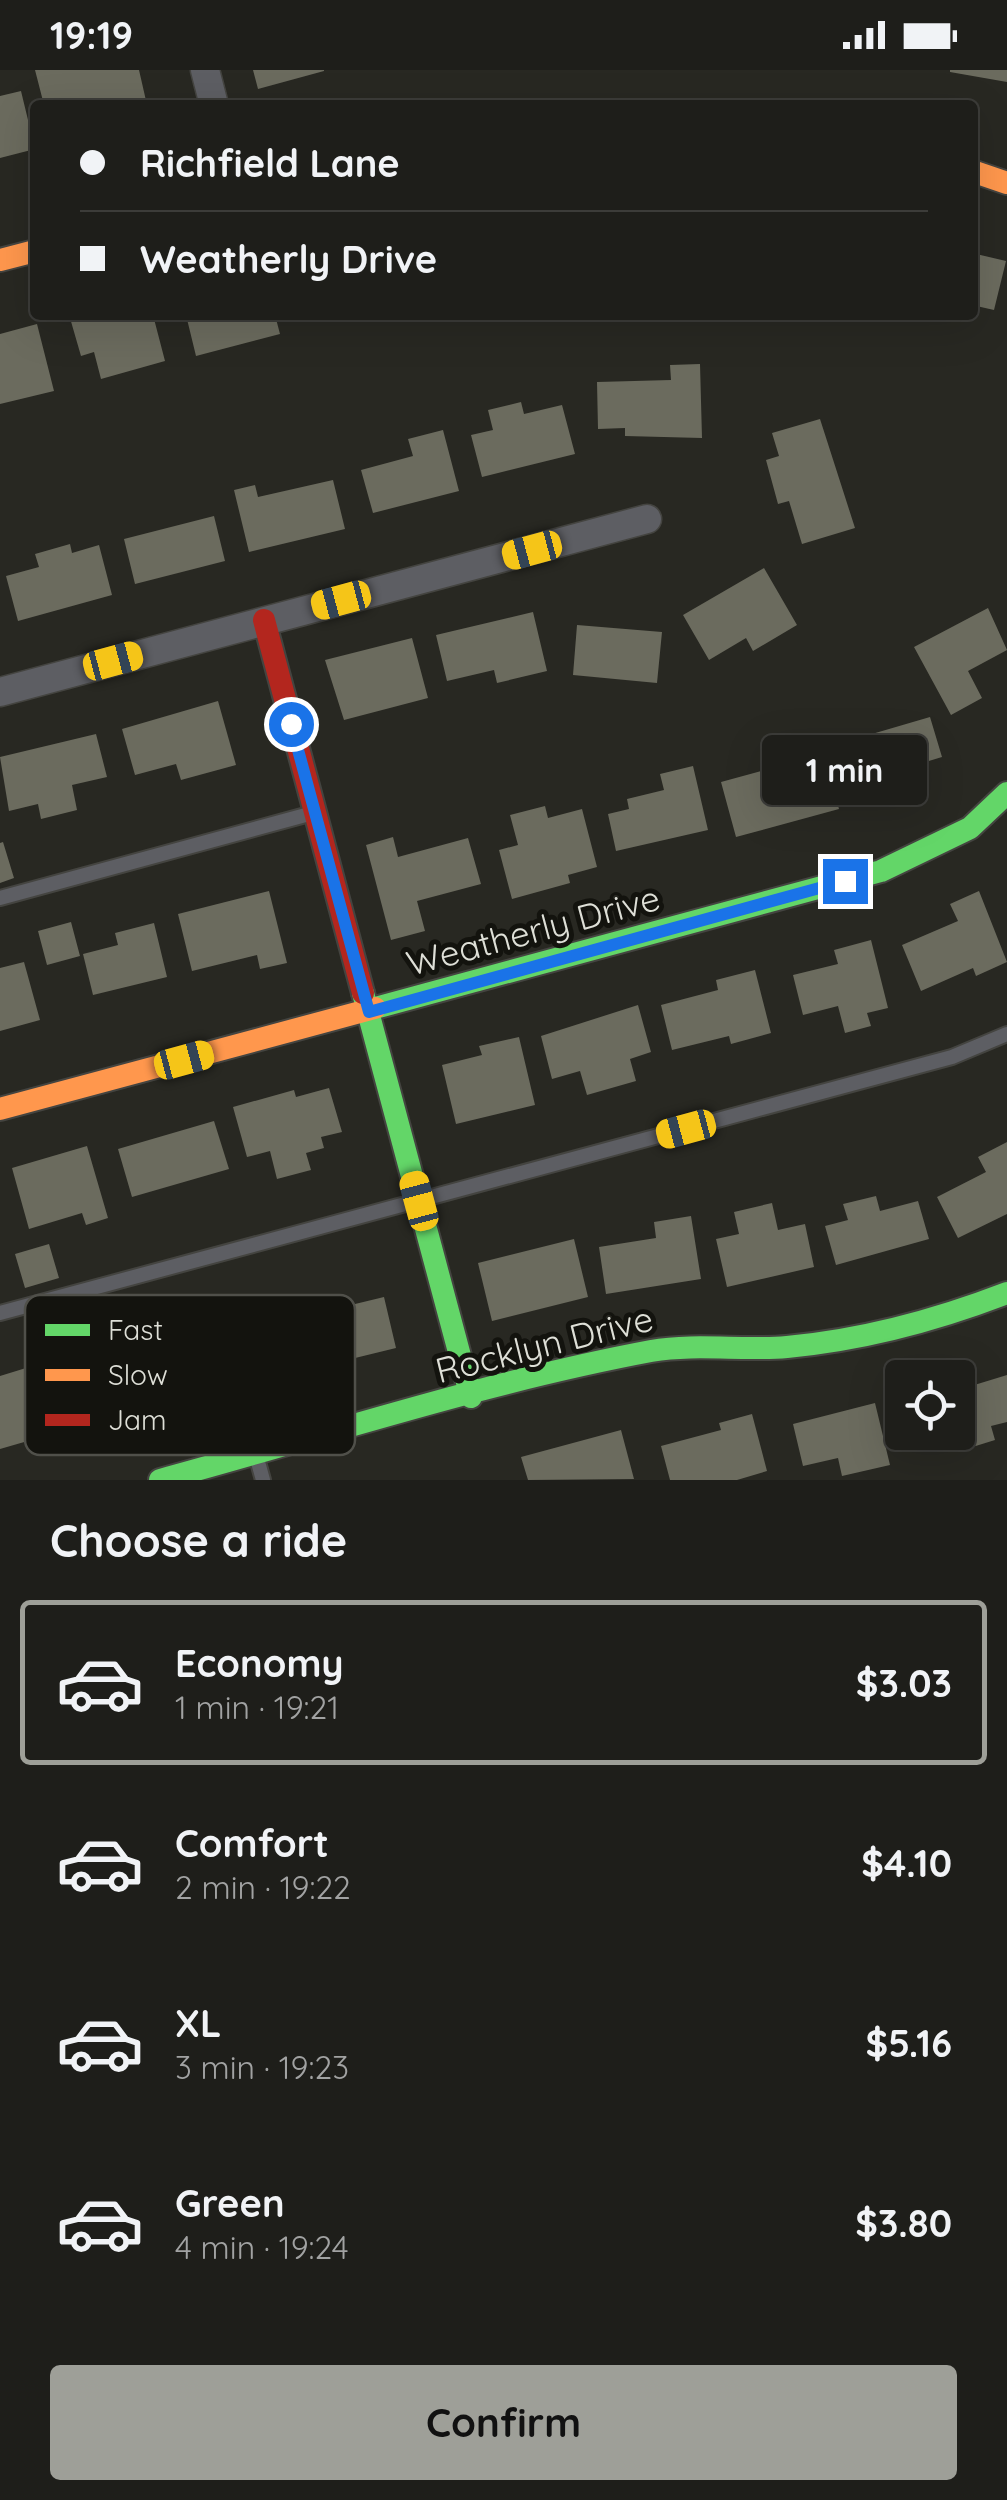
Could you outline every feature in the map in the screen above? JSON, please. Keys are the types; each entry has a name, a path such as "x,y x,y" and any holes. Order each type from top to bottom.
{"street":[{"path":"205,70 213,100"},
{"path":"978,172 1007,183"},
{"path":"0,260 30,252"},
{"path":"0,692 647,519"},
{"path":"264,620 472,1397"},
{"name":"Weatherly Drive","path":"0,1109 882,870 970,828 1007,793"},
{"name":"Rocklyn Drive","path":"355,1428 593,1362 685,1345 783,1347 853,1338 963,1310 1007,1292"},
{"name":"Rocklyn Drive","path":"160,1480 252,1455"}],"lane":[{"path":"0,898 314,813"},
{"path":"67,1295 952,1057 1007,1034"},
{"path":"0,1313 25,1306"},
{"path":"256,1455 264,1480"}],"building":[{"path":"35,70 139,70 146,100 43,100"},
{"path":"253,70 324,70 324,71 258,89"},
{"path":"1007,70 1007,82 950,72"},
{"path":"21,91 30,128 30,150 0,158 0,96"},
{"path":"978,254 1006,261 994,310 978,306"},
{"path":"71,320 154,320 165,361 101,379 94,352 81,356"},
{"path":"187,320 276,320 280,334 196,356"},
{"path":"37,324 54,391 0,404 0,334"},
{"path":"700,364 702,438 625,436 625,428 598,429 597,382 671,380 670,365"},
{"path":"521,402 524,414 562,405 575,454 482,477 471,435 493,430 488,410"},
{"path":"820,419 855,528 802,544 789,501 778,504 766,460 779,456 772,433"},
{"path":"443,430 459,491 373,513 361,470 413,456 408,439"},
{"path":"333,480 345,529 249,552 234,490 255,485 258,497"},
{"path":"214,516 225,561 135,584 124,539"},
{"path":"70,544 72,553 99,545 112,595 18,621 6,576 39,567 35,554"},
{"path":"764,568 797,625 753,651 746,638 709,660 683,615"},
{"path":"988,608 1007,650 968,671 982,698 951,715 914,647"},
{"path":"533,612 547,671 497,683 494,670 447,681 436,635"},
{"path":"577,625 662,632 657,683 573,675"},
{"path":"412,638 428,698 344,720 325,660"},
{"path":"218,701 236,765 181,780 176,764 135,775 122,729"},
{"path":"930,717 942,757 909,767 915,787 865,802 848,741"},
{"path":"96,734 107,777 72,785 77,810 41,819 38,804 9,811 0,757"},
{"path":"824,754 839,809 736,837 721,782"},
{"path":"693,766 708,830 616,851 608,814 629,809 627,799 664,790 660,774"},
{"path":"545,806 548,818 582,809 597,867 568,875 570,883 512,899 499,850 518,845 510,815"},
{"path":"393,837 398,857 468,838 481,884 417,901 425,931 391,940 366,845"},
{"path":"3,842 14,878 0,883 0,843"},
{"path":"269,891 287,963 260,969 257,955 192,971 178,914"},
{"path":"979,891 1007,962 976,976 973,968 921,991 902,945 958,921 950,904"},
{"path":"71,922 80,956 47,965 38,931"},
{"path":"154,923 167,977 93,995 83,954 118,945 115,933"},
{"path":"871,940 888,1008 867,1013 871,1026 845,1033 838,1006 803,1015 793,975 838,964 834,950"},
{"path":"24,962 40,1020 0,1031 0,968"},
{"path":"755,970 771,1033 731,1044 729,1036 672,1050 661,1005 718,990 716,980"},
{"path":"638,1005 651,1052 630,1059 636,1081 587,1095 580,1071 552,1079 541,1036"},
{"path":"519,1037 535,1105 456,1124 442,1065 482,1055 479,1046"},
{"path":"329,1088 342,1132 321,1137 324,1148 306,1153 311,1170 277,1179 270,1151 247,1157 233,1107 294,1090 296,1097"},
{"path":"214,1121 229,1169 132,1197 118,1149"},
{"path":"1007,1142 1007,1214 958,1238 937,1197 986,1172 978,1157"},
{"path":"87,1146 108,1218 86,1225 82,1213 29,1229 12,1168"},
{"path":"876,1196 880,1211 918,1201 929,1239 836,1265 825,1226 848,1220 843,1204"},
{"path":"772,1203 778,1230 805,1224 814,1267 727,1287 716,1239 739,1234 734,1212"},
{"path":"691,1216 701,1279 606,1294 599,1247 656,1238 654,1222"},
{"path":"574,1239 588,1297 492,1321 478,1263"},
{"path":"49,1244 59,1278 25,1288 15,1254"},
{"path":"384,1297 396,1348 355,1358 355,1304"},
{"path":"25,1368 25,1442 0,1449 0,1376"},
{"path":"1007,1375 1007,1422 991,1426 995,1440 975,1446 975,1385"},
{"path":"875,1403 890,1465 842,1476 838,1458 803,1466 793,1424"},
{"path":"752,1414 767,1471 737,1480 670,1480 661,1446 721,1430 719,1423"},
{"path":"621,1430 634,1479 528,1480 521,1457"}],"traffic: fast":[{"path":"375,1008 881,871 970,828 1007,793"},
{"path":"363,993 471,1397"},
{"path":"355,1425 465,1394 651,1351 815,1344 926,1320 1007,1293"},
{"path":"160,1480 249,1455"}],"traffic: slow":[{"path":"978,173 1007,183"},
{"path":"0,260 30,252"},
{"path":"0,1109 375,1008"}],"traffic: jam":[{"path":"264,620 363,993"}],"route":[{"path":"291,724 369,1012 845,881"}]}
